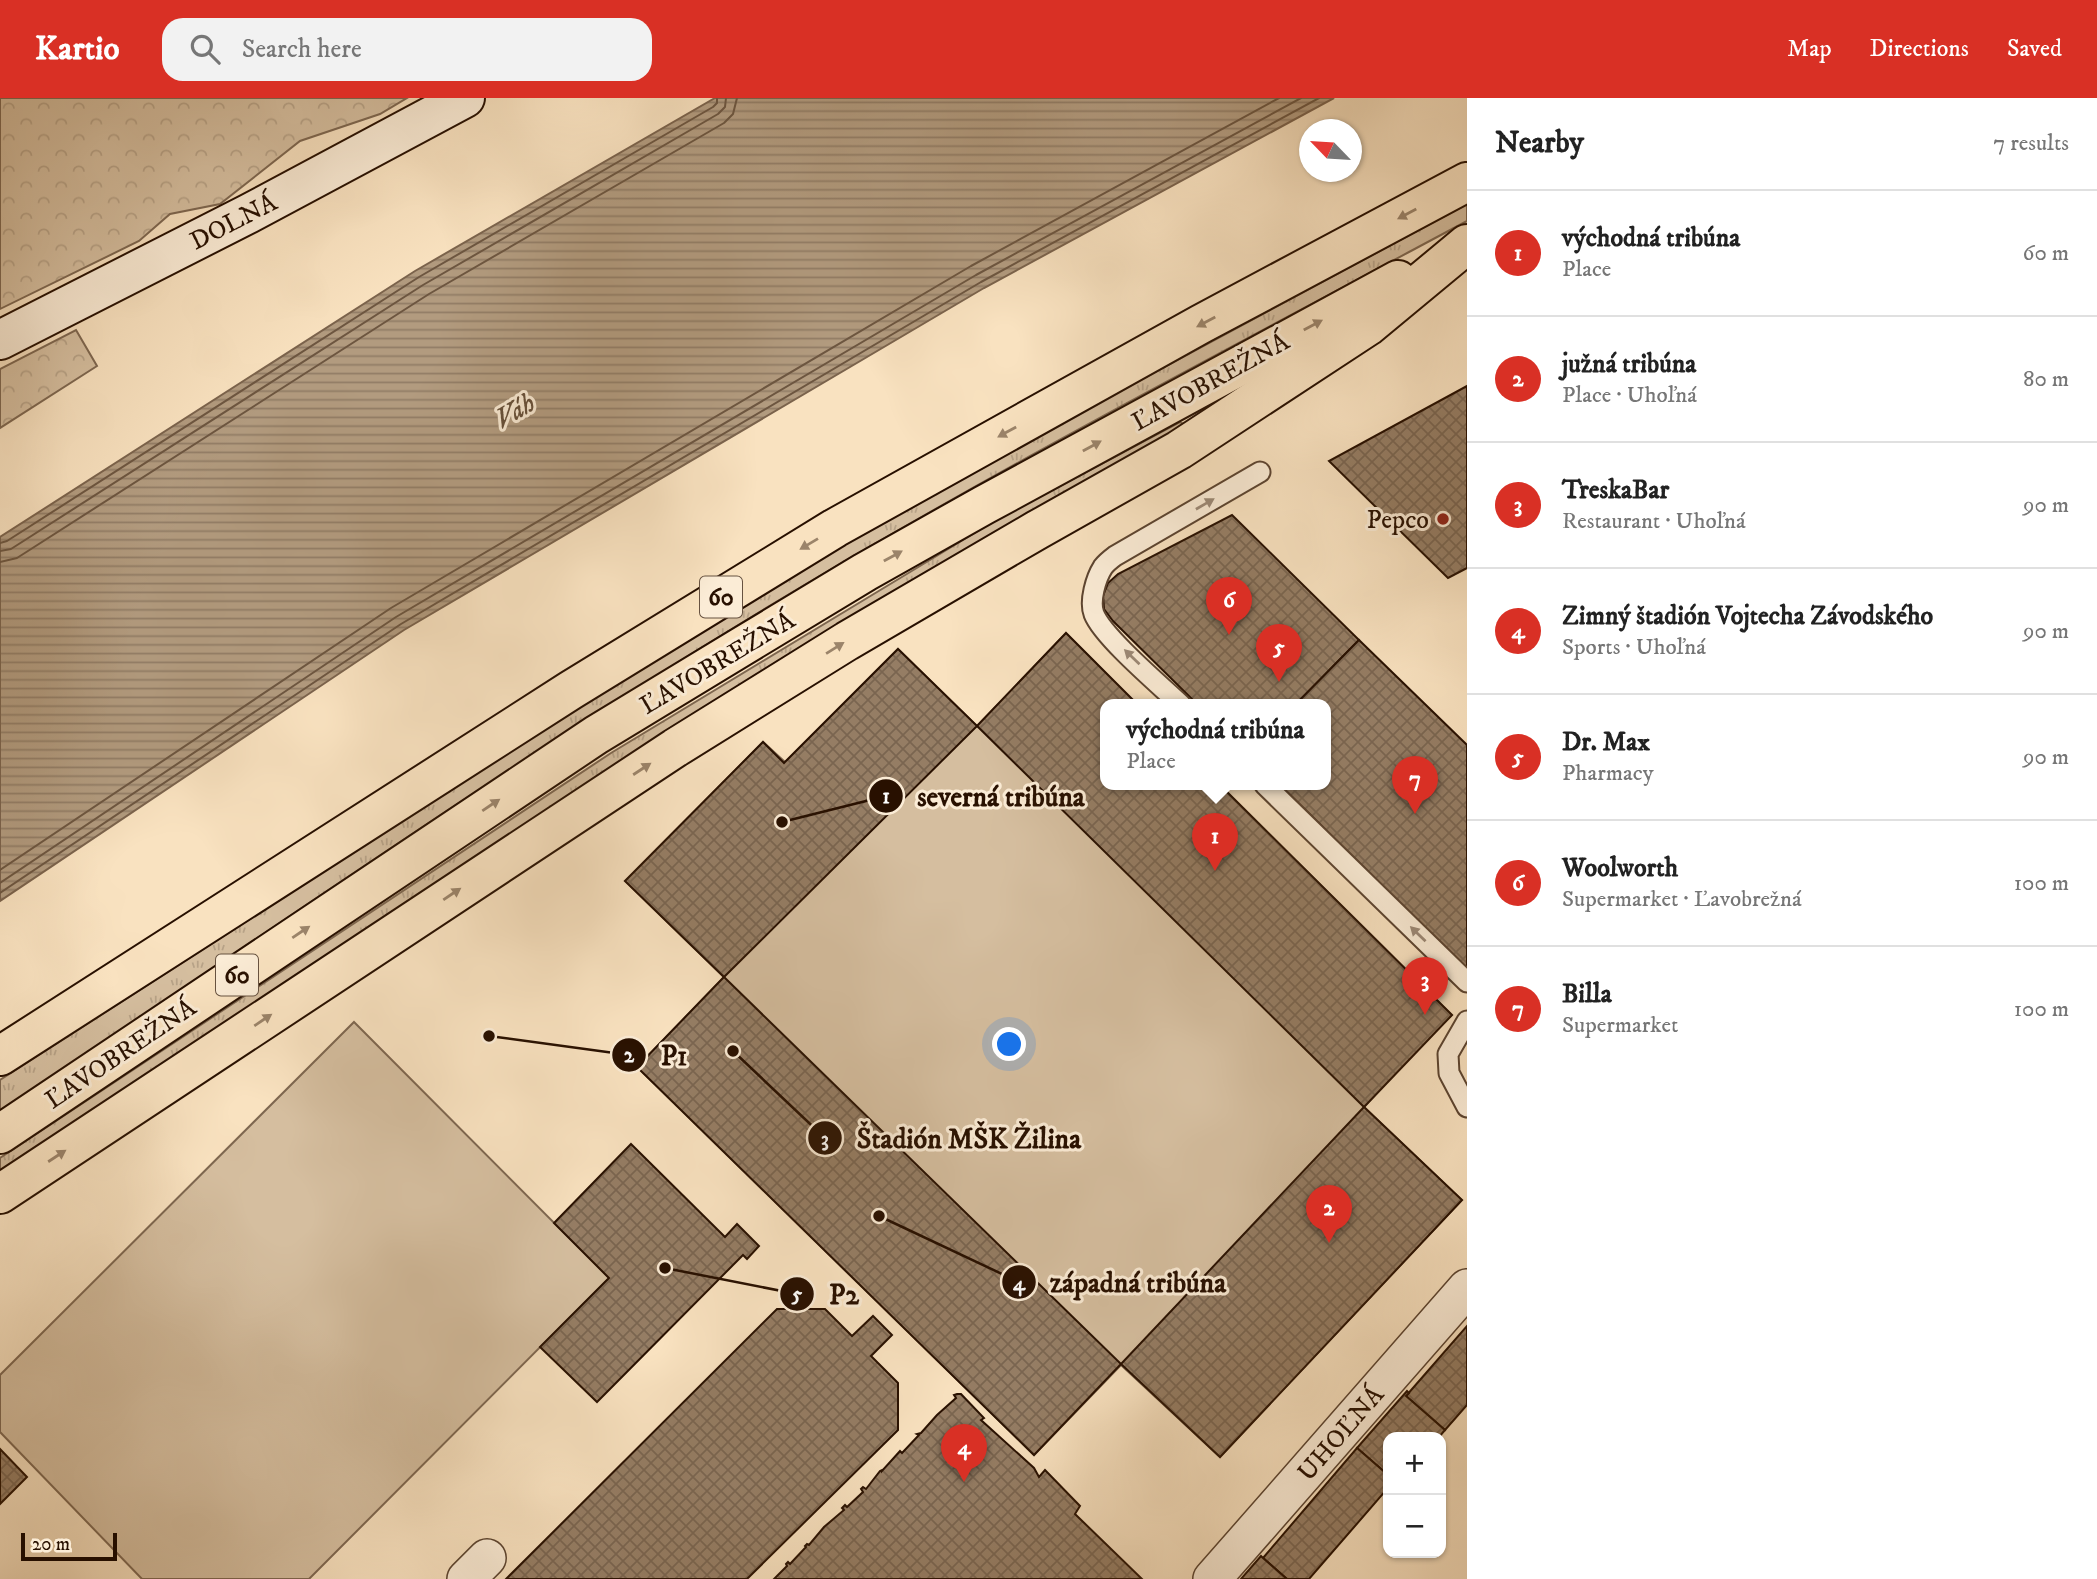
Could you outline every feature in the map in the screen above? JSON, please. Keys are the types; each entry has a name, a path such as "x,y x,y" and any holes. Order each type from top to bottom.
{"main road":[{"name":"DOLNÁ","path":"0,340 248,214 465,98"},
{"name":"ĽAVOBREŽNÁ","path":"0,1056 570,690 835,528 1201,324 1467,182"},
{"name":"ĽAVOBREŽNÁ","path":"0,1134 596,735 865,572 1467,243"},
{"path":"0,1194 675,748 847,641 1200,437 1368,326 1467,243"}],"street":[{"name":"UHOĽNÁ","path":"1212,1579 1467,1288"}],"lane":[{"path":"1175,699 1108,634 1094,613 1093,597 1097,579 1104,566 1115,555 1260,472"},
{"path":"1270,790 1467,982"},
{"path":"1467,1021 1448,1055 1449,1073 1467,1107"}],"green space":[{"path":"0,98 407,98 380,114 300,141 220,204 170,214 139,241 0,309"},
{"path":"1467,204 1467,221 1006,469 735,627 457,804 0,1112 0,1080 605,690 731,612 888,519 1068,419"},
{"path":"76,330 97,366 0,428 0,369"},
{"path":"1180,422 1185,425 618,765 0,1171 0,1158 611,753 996,520"},
{"path":"1066,633 1132,699 1100,699 1100,790 1225,790 1452,1015 1364,1107 1462,1200 1220,1457 1121,1365 1034,1455 637,1067 724,977 625,881 763,742 785,762 898,649 977,726"},
{"path":"354,1022 609,1278 309,1579 142,1579 0,1432 0,1375"}],"water":[{"name":"Váh","path":"715,98 1334,98 984,288 404,630 0,901 0,537 415,271"}],"building":[{"path":"1467,386 1467,568 1448,578 1329,461"},
{"path":"1232,515 1359,640 1301,699 1192,699 1104,609 1103,596 1108,583 1118,574"},
{"path":"1066,633 1132,699 1100,699 1100,790 1225,790 1452,1015 1364,1107 977,726"},
{"path":"1359,640 1467,745 1467,969 1285,790 1331,790 1331,699 1301,699"},
{"path":"898,649 977,726 724,977 625,881 763,742 784,763"},
{"path":"724,977 1121,1364 1034,1455 637,1067"},
{"path":"1364,1107 1462,1200 1220,1457 1121,1364"},
{"path":"631,1144 725,1237 737,1224 759,1246 747,1259 743,1255 597,1402 540,1347 609,1278 554,1223"},
{"path":"777,1309 825,1309 852,1336 873,1316 892,1335 871,1356 898,1383 898,1430 747,1579 506,1579"},
{"path":"1467,1326 1467,1405 1445,1430 1406,1396"},
{"path":"1407,1391 1409,1393 1406,1396 1445,1430 1383,1432 1383,1471 1357,1448"},
{"path":"957,1394 961,1394 984,1418 981,1420 1034,1468 1039,1477 1045,1470 1080,1506 1075,1514 1142,1579 774,1579 788,1562 790,1564 824,1527 844,1510 842,1508 845,1505 847,1507 863,1492 863,1487 866,1489 900,1451 902,1453"},
{"path":"1357,1448 1383,1471 1383,1494 1309,1579 1287,1579 1263,1558"},
{"path":"0,1449 27,1477 0,1504"},
{"path":"1261,1556 1263,1558 1287,1579 1241,1579"}],"place":[{"name":"Pepco","path":"1443,519"},
{"name":"Woolworth","path":"1229,635"},
{"name":"Dr. Max","path":"1279,682"},
{"name":"Billa","path":"1415,814"},
{"name":"severná tribúna","path":"782,822"},
{"name":"východná tribúna","path":"1215,871"},
{"name":"TreskaBar","path":"1425,1015"},
{"name":"P1","path":"489,1036"},
{"name":"Štadión MŠK Žilina","path":"733,1051"},
{"name":"západná tribúna","path":"879,1216"},
{"name":"južná tribúna","path":"1329,1243"},
{"name":"P2","path":"665,1268"},
{"name":"Zimný štadión Vojtecha Závodského","path":"964,1482"}]}
